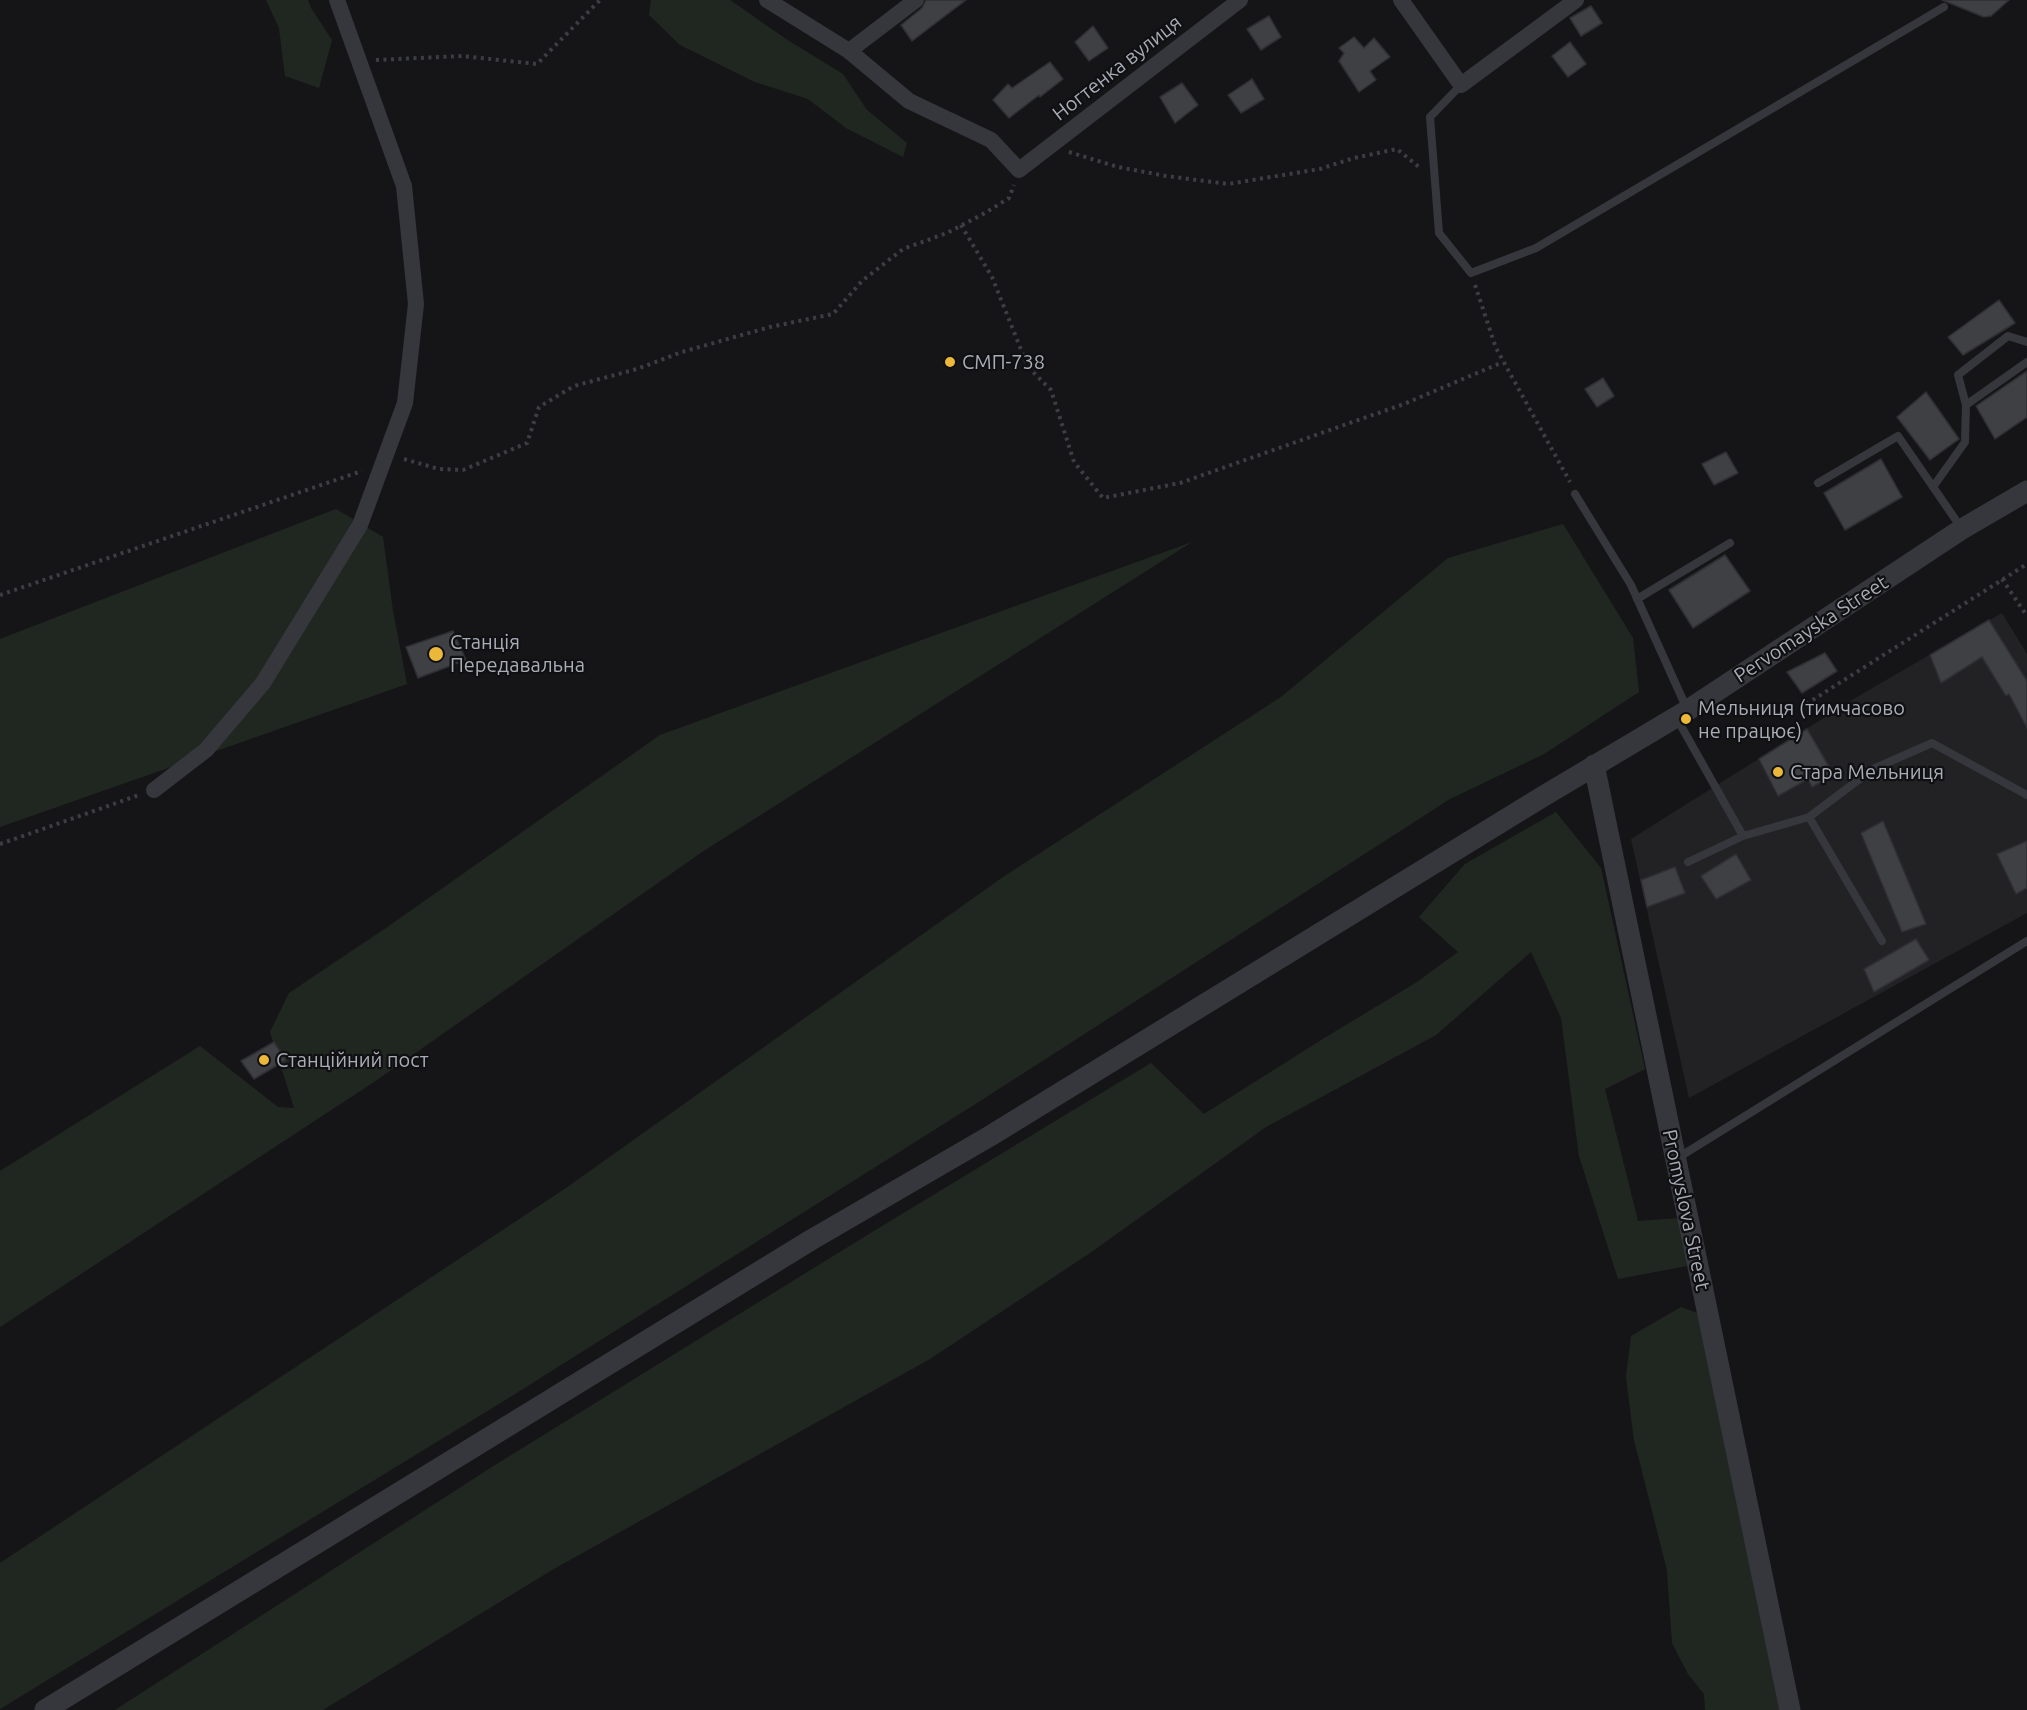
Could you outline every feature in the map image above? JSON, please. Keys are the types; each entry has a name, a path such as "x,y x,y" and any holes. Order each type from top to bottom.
{"street":[{"path":"154,790 206,750 263,683 360,525 405,403 416,304 404,186 337,0"},
{"path":"768,0 849,51 909,101 992,140 1019,170"},
{"path":"849,51 916,0"},
{"name":"Ногтенка вулиця","path":"1019,170 1240,0"},
{"path":"1401,0 1461,85 1576,0"},
{"name":"Pervomayska Street","path":"45,1710 811,1240 990,1137 1682,713 1962,529 2027,491"},
{"name":"Promyslova Street","path":"1594,765 1790,1710"}],"lane":[{"path":"1461,85 1430,117 1439,233 1471,273 1536,248 1944,7"},
{"path":"1933,487 1965,442 1966,405 1958,375 2008,336 2027,342"},
{"path":"1966,405 2027,362"},
{"path":"1818,483 1898,436 1962,529"},
{"path":"1575,494 1631,585 1682,713 1743,836"},
{"path":"1637,598 1730,543"},
{"path":"1688,862 1743,836 1809,817 1873,769 1932,743 2027,795"},
{"path":"1809,817 1882,941"},
{"path":"1675,1160 2027,941"}],"path":[{"path":"359,61 462,56 537,64 600,0"},
{"path":"1052,145 1118,166 1166,176 1228,184 1320,169 1354,158 1397,149 1435,181"},
{"path":"0,595 384,460 439,469 463,470 527,443 539,407 574,386 637,369 682,352 770,327 833,314 862,280 903,249 961,225 1009,198 1019,170"},
{"path":"961,225 992,277 1028,367 1051,390 1074,462 1103,498 1190,479 1404,404 1503,362"},
{"path":"1471,273 1496,348 1575,494"},
{"path":"1800,708 2027,564"},
{"path":"2002,579 2027,616"},
{"path":"0,844 154,790"}],"shaded area":[{"path":"266,0 308,0 332,40 319,88 285,76 279,28"},
{"path":"651,0 730,0 786,39 843,74 867,110 907,143 903,157 846,128 808,99 755,82 680,45 649,15"},
{"path":"336,509 383,537 393,611 407,684 0,827 0,639"},
{"path":"1563,524 1633,638 1639,692 1544,754 1450,799 977,1103 507,1399 0,1709 0,1563 566,1188 1003,877 1281,697 1448,558"},
{"path":"1192,542 702,852 374,1082 0,1327 0,1171 200,1046 278,1107 294,1108 270,1032 289,993 386,928 660,735"},
{"path":"2002,613 2027,654 2027,913 1689,1098 1631,839 1862,694"},
{"path":"1556,812 1601,868 1645,1069 1605,1089 1638,1221 1681,1218 1687,1266 1618,1279 1579,1156 1561,1018 1531,952 1436,1035 1266,1127 1090,1253 930,1359 552,1570 323,1710 115,1710 495,1465 1151,1063 1204,1114 1417,982 1458,952 1419,917 1465,864"},
{"path":"1681,1307 1700,1314 1783,1710 1705,1710 1704,1694 1688,1674 1672,1643 1667,1570 1634,1440 1626,1377 1631,1336"}],"building":[{"path":"926,0 966,0 912,41 901,25 922,8"},
{"path":"1942,0 2009,0 1991,16 1984,17"},
{"path":"1591,6 1602,23 1581,36 1570,18"},
{"path":"1269,16 1281,37 1261,50 1247,29"},
{"path":"1093,26 1108,48 1089,61 1075,42"},
{"path":"1354,37 1364,48 1374,38 1390,57 1370,71 1376,80 1359,92 1339,61 1344,53 1339,48"},
{"path":"1570,42 1586,64 1568,77 1552,56"},
{"path":"1050,62 1063,79 1009,118 993,100 1008,84 1012,88"},
{"path":"1252,79 1264,99 1241,113 1228,95"},
{"path":"1182,83 1198,105 1175,123 1160,97"},
{"path":"1999,300 2015,323 1963,355 1948,337"},
{"path":"2027,371 2027,417 1995,439 1976,406"},
{"path":"1603,378 1614,396 1597,407 1585,389"},
{"path":"1926,392 1959,439 1930,460 1897,417"},
{"path":"1726,452 1738,473 1714,485 1702,464"},
{"path":"1881,459 1902,497 1845,530 1824,493"},
{"path":"1725,555 1750,591 1693,628 1669,590"},
{"path":"1989,620 2027,681 2027,728 2009,694 2006,696 1982,657 1941,683 1930,655"},
{"name":"Станція Передавальна","path":"453,631 466,660 418,678 406,647"},
{"path":"1825,653 1837,671 1802,693 1787,672"},
{"path":"1807,729 1834,775 1812,787 1808,779 1778,796 1759,759"},
{"path":"1883,821 1926,924 1902,932 1861,833"},
{"path":"2027,841 2027,888 2016,894 1997,854"},
{"path":"1736,854 1751,880 1716,899 1701,876"},
{"path":"1675,867 1685,893 1647,907 1641,880"},
{"path":"1916,939 1929,960 1874,992 1864,969"},
{"name":"Станційний пост","path":"274,1042 286,1060 254,1079 241,1061"}],"place":[{"name":"СМП-738","path":"950,362"},
{"name":"Станція Передавальна","path":"436,654"},
{"name":"Мельниця (тимчасово не працює)","path":"1686,719"},
{"name":"Стара Мельниця","path":"1778,772"},
{"name":"Станційний пост","path":"264,1060"}]}
